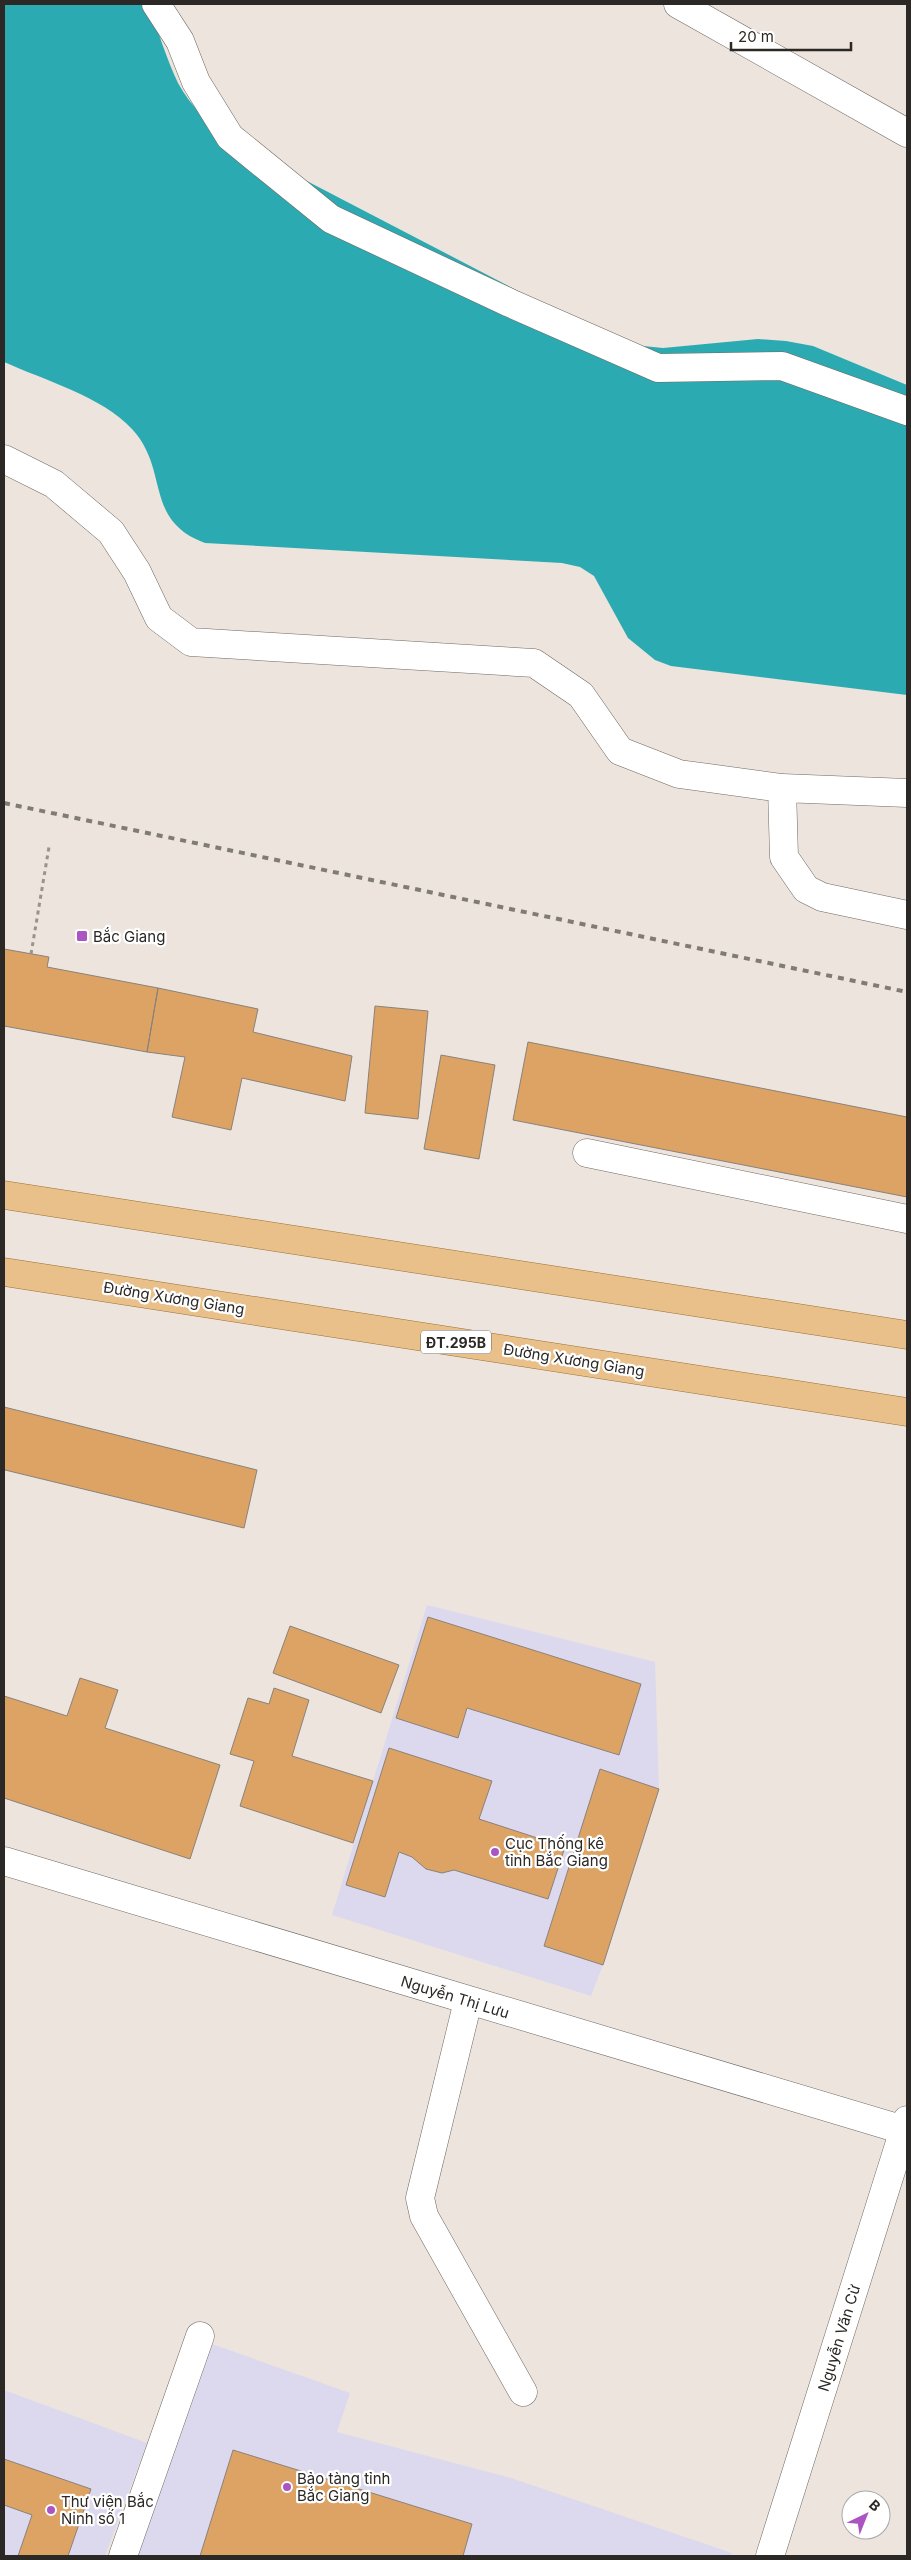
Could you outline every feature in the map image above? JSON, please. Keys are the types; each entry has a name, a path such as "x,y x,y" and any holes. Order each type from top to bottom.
{"main road":[{"path":"4,1195 907,1335"},
{"name":"Đường Xương Giang","path":"4,1272 907,1412"}],"street":[{"path":"156,4 180,41 196,82 230,137 331,219 510,303 658,368 782,366 907,411"},
{"path":"678,4 907,133"},
{"path":"4,459 54,484 111,532 137,572 159,618 190,642 534,663 581,695 620,751 678,774 782,788 907,793"},
{"path":"782,788 784,857 806,889 822,897 907,915"},
{"path":"587,1153 907,1219"},
{"name":"Nguyễn Thị Lưu","path":"4,1861 468,2000 906,2127"},
{"path":"468,2000 420,2198 424,2216 523,2392"},
{"name":"Nguyễn Văn Cừ","path":"770,2556 906,2127"},
{"path":"123,2556 200,2336"}],"path":[{"path":"31,954 49,847"}],"shaded area":[{"name":"Cục Thống kê tỉnh Bắc Giang","path":"427,1605 655,1662 659,1789 603,1965 591,1996 332,1915"},
{"path":"212,2344 350,2393 337,2432 511,2478 732,2553 731,2556 134,2556"},
{"path":"4,2390 147,2443 105,2556 4,2556"}],"water":[{"path":"4,4 148,4 170,64 183,92 202,115 232,142 574,320 643,346 663,348 758,339 786,341 813,346 907,385 907,695 671,666 655,660 628,638 594,576 580,567 562,563 205,543 186,533 173,521 165,508 151,461 144,445 132,429 120,418 89,398 4,362"}],"building":[{"path":"4,949 49,957 47,967 158,988 147,1052 4,1026"},
{"path":"158,988 258,1009 253,1032 352,1056 345,1101 242,1078 231,1130 172,1117 185,1057 147,1052"},
{"path":"375,1006 428,1011 418,1119 365,1113"},
{"path":"528,1042 907,1117 907,1197 513,1120"},
{"path":"441,1055 495,1065 479,1159 424,1149"},
{"path":"4,1407 257,1470 244,1528 5,1470 4,1472"},
{"path":"428,1617 641,1684 619,1755 467,1708 458,1738 396,1718"},
{"path":"290,1626 399,1665 381,1713 273,1673"},
{"path":"80,1678 118,1690 105,1728 220,1765 190,1859 4,1798 4,1696 67,1716"},
{"path":"274,1688 309,1700 292,1756 373,1781 353,1843 240,1806 254,1761 230,1754 248,1698 269,1704"},
{"path":"389,1748 492,1781 479,1819 565,1847 548,1899 454,1870 442,1873 426,1869 412,1857 399,1852 385,1897 346,1885"},
{"path":"600,1769 659,1789 603,1965 544,1946"},
{"name":"Bảo tàng tỉnh Bắc Giang","path":"233,2450 472,2524 463,2556 200,2556"},
{"name":"Thư viện Bắc Ninh số 1","path":"4,2459 91,2489 68,2556 18,2556 32,2515 4,2505"}],"railway":[{"path":"4,803 907,992"}],"place":[{"name":"Bắc Giang","path":"82,936"},
{"name":"Cục Thống kê tỉnh Bắc Giang","path":"495,1852"},
{"name":"Bảo tàng tỉnh Bắc Giang","path":"287,2487"},
{"name":"Thư viện Bắc Ninh số 1","path":"51,2510"}]}
